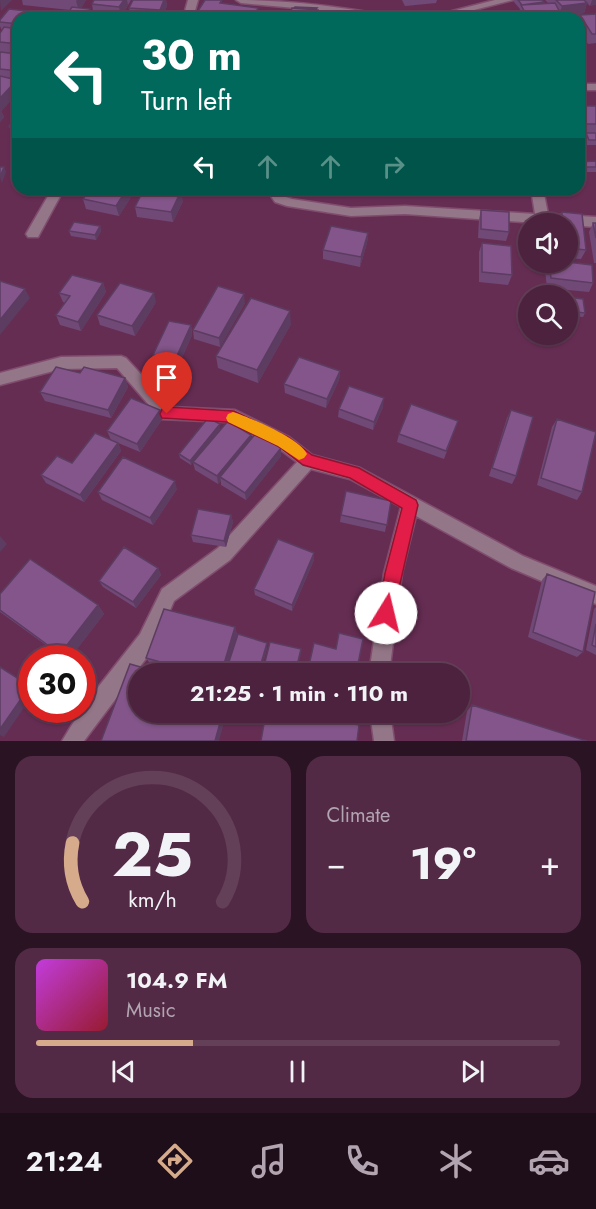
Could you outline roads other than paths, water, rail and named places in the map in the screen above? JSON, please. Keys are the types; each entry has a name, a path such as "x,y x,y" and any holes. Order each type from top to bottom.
{"street":[{"path":"241,0 320,12"},
{"path":"471,12 491,9 508,0"},
{"path":"33,234 55,195"},
{"path":"276,195 279,199 291,203 351,212 405,210 518,217"},
{"path":"538,195 541,213"},
{"path":"578,221 596,222"},
{"path":"0,380 61,363 121,362 167,414 229,416 283,442 308,461 354,472 410,505 517,562 596,595"},
{"path":"72,741 91,712 147,641 168,596 224,554 308,461"},
{"path":"381,663 393,573 410,505"},
{"path":"382,723 384,741"}]}
